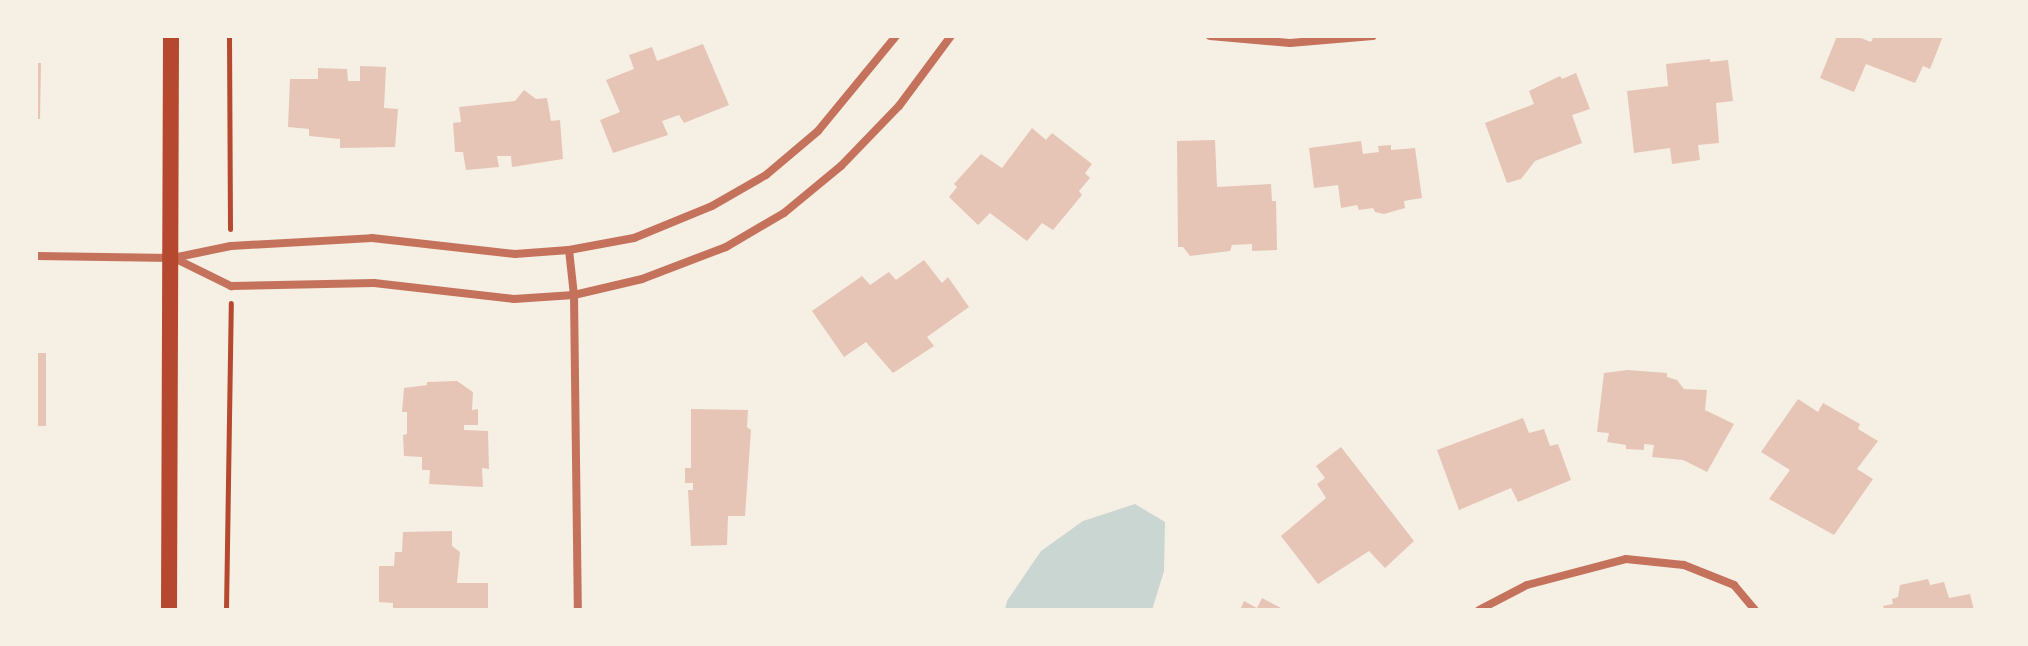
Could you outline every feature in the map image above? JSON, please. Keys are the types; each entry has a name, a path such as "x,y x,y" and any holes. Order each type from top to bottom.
{"main road":[{"path":"169,610 173,258 171,36"}],"street":[{"path":"36,256 173,258 231,246 372,238 515,254 569,250 634,238 712,206 766,175 818,131 896,36"},
{"path":"173,258 231,286 374,283 514,299 574,295 642,279 726,247 784,213 841,166 899,106 951,36"},
{"path":"1210,36 1290,43 1373,36"},
{"path":"569,250 574,295 578,610"},
{"path":"1479,610 1527,585 1626,559 1684,565 1734,585 1755,610"}],"path":[{"path":"229,36 231,246"},
{"path":"226,610 231,286"}],"shaded area":[{"path":"1135,504 1165,522 1164,571 1152,610 1005,610 1007,601 1041,551 1083,521"}],"building":[{"path":"1837,36 1856,36 1871,42 1874,36 1943,36 1930,69 1923,66 1915,83 1866,64 1854,92 1820,78"},
{"path":"703,44 729,105 684,123 679,115 662,121 668,135 613,153 600,120 620,112 606,80 634,69 629,55 652,47 657,61"},
{"path":"1710,59 1710,62 1728,60 1733,101 1716,103 1719,143 1698,145 1700,160 1672,164 1670,148 1634,153 1627,91 1668,86 1666,64"},
{"path":"36,63 41,63 40,119 36,119"},
{"path":"360,66 386,67 384,108 398,109 395,147 340,148 340,139 309,136 309,129 288,127 290,79 318,79 318,68 347,69 348,81 360,81"},
{"path":"1576,73 1590,109 1572,115 1582,143 1535,161 1521,179 1507,183 1485,123 1534,104 1529,91 1560,76 1562,79"},
{"path":"524,90 536,99 547,98 551,121 560,120 563,159 512,167 511,156 497,156 499,167 466,170 463,152 455,152 453,123 461,122 459,107 515,101"},
{"path":"1032,128 1046,140 1052,133 1092,164 1085,173 1090,178 1079,191 1082,195 1053,230 1042,223 1027,241 990,213 978,225 949,197 957,187 954,184 981,154 1002,168"},
{"path":"1215,140 1217,187 1271,184 1272,201 1276,201 1277,250 1252,251 1252,244 1232,245 1230,251 1190,256 1183,247 1178,247 1177,141"},
{"path":"1361,141 1363,154 1379,152 1378,146 1391,145 1391,150 1415,148 1422,198 1404,201 1405,208 1384,214 1375,212 1373,208 1359,210 1357,205 1341,208 1338,185 1314,188 1309,148"},
{"path":"924,260 942,283 948,277 969,307 927,337 934,346 893,373 866,342 844,357 812,311 862,276 870,285 889,272 896,280"},
{"path":"36,353 46,353 46,426 36,426"},
{"path":"1628,370 1667,373 1667,377 1677,380 1684,389 1707,390 1705,410 1734,424 1707,472 1683,460 1652,457 1654,445 1644,444 1644,450 1626,449 1626,445 1607,442 1609,433 1597,432 1604,373"},
{"path":"457,381 473,392 472,410 478,409 478,425 464,425 464,430 488,431 489,469 482,468 483,487 429,484 430,470 422,470 422,457 404,456 403,435 407,434 407,412 402,412 404,388 427,385 427,382"},
{"path":"1798,399 1818,412 1823,403 1860,424 1858,429 1878,441 1857,469 1873,479 1834,535 1769,499 1790,470 1761,452"},
{"path":"691,409 748,410 747,427 751,430 745,516 728,516 727,545 691,546 688,490 693,490 693,483 685,483 685,468 691,468"},
{"path":"1523,418 1529,433 1544,429 1550,446 1558,444 1571,480 1518,502 1511,488 1459,510 1437,450"},
{"path":"1341,447 1414,541 1385,568 1369,551 1318,584 1281,536 1326,498 1317,484 1325,478 1316,466"},
{"path":"452,531 452,546 460,552 457,583 488,583 488,610 393,610 393,603 379,602 379,566 394,566 395,552 402,552 403,532"},
{"path":"1928,579 1930,585 1944,582 1949,598 1970,594 1974,610 1884,610 1883,606 1893,604 1892,599 1898,597 1900,585"},
{"path":"1262,598 1285,610 1240,610 1244,601 1257,608"}]}
